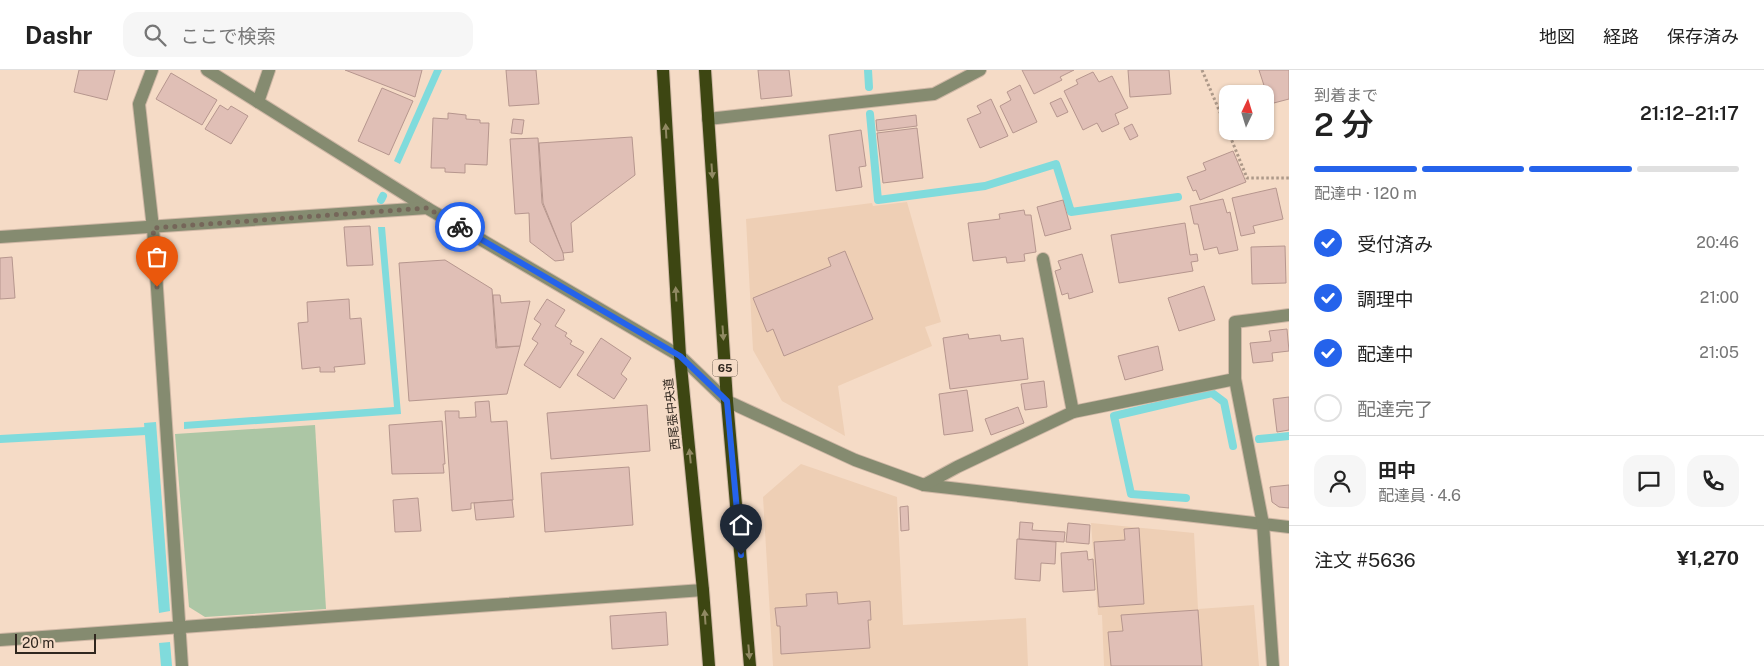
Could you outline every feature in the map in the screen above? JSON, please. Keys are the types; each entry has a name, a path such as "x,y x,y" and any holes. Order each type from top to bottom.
{"main road":[{"name":"西尾張中央道","path":"663,70 680,356 703,590 708,666"},
{"name":"65","path":"705,70 727,401 750,666"}],"street":[{"path":"152,70 139,104 153,228 182,666"},
{"path":"207,70 427,208 680,356 727,401 855,460 924,486 1289,527"},
{"path":"258,102 268,70"},
{"path":"708,119 934,94 980,70"},
{"path":"0,237 427,208"},
{"path":"1043,259 1073,412"},
{"path":"1273,666 1263,524 1235,380 1234,322 1289,315"},
{"path":"924,486 957,467 1073,412 1235,380"},
{"path":"0,640 703,590"}],"path":[{"path":"1202,70 1219,110"},
{"path":"1232,140 1247,178 1289,178"}],"shaded area":[{"path":"907,202 941,322 925,327 932,346 838,386 845,436 782,401 753,350 746,219 872,203 873,206"},
{"path":"801,464 897,497 903,625 1026,618 1028,666 773,666 763,497"},
{"path":"1091,523 1194,533 1198,609 1254,605 1259,666 1104,666 1102,615 1098,615"}],"green space":[{"path":"315,425 326,609 205,617 189,607 175,434"}],"water":[{"path":"434,70 442,70 400,164 394,161"},
{"path":"378,227 385,227 401,414 184,429 184,422 394,407"},
{"path":"156,422 170,611 159,613 144,423"},
{"path":"170,642 172,666 161,666 159,643"}],"building":[{"path":"79,70 115,70 107,100 74,92"},
{"path":"345,70 422,70 415,97"},
{"path":"506,70 536,70 539,104 509,106"},
{"path":"758,70 789,70 792,96 761,99"},
{"path":"1022,70 1074,70 1060,77 1062,80 1034,94"},
{"path":"1128,70 1169,70 1171,94 1130,97"},
{"path":"1259,70 1289,70 1289,99 1274,103 1274,85 1264,85"},
{"path":"1093,72 1099,82 1112,76 1128,108 1115,114 1119,124 1102,132 1097,123 1083,130 1064,91 1078,84 1076,80"},
{"path":"171,73 217,100 202,125 156,99"},
{"path":"1020,85 1037,122 1013,133 1000,106 1011,100 1007,92"},
{"path":"382,88 413,101 389,155 358,141"},
{"path":"1061,98 1068,112 1057,117 1050,103"},
{"path":"991,99 1008,136 980,148 967,119 981,113 977,106"},
{"path":"220,105 228,110 231,106 248,116 231,144 205,129"},
{"path":"448,113 466,115 466,119 480,120 480,123 489,123 487,165 465,164 465,173 445,172 445,168 431,168 433,118 448,119"},
{"path":"916,115 917,126 877,131 876,120"},
{"path":"513,119 524,120 522,134 511,133"},
{"path":"1132,124 1138,136 1130,140 1124,128"},
{"path":"917,128 923,178 883,183 877,133"},
{"path":"861,130 866,166 859,167 862,187 836,191 829,135"},
{"path":"632,137 635,175 571,223 573,252 563,253 543,203 539,143"},
{"path":"538,138 542,203 563,253 564,260 555,261 530,242 529,213 515,214 510,139"},
{"path":"1233,151 1246,182 1200,200 1196,190 1193,191 1187,177 1206,170 1203,163"},
{"path":"1276,188 1283,219 1253,226 1255,233 1241,236 1232,198"},
{"path":"1223,199 1227,213 1230,212 1238,250 1219,254 1217,247 1204,250 1198,224 1194,224 1190,206"},
{"path":"1063,200 1071,229 1045,236 1037,207"},
{"path":"1024,210 1025,215 1031,215 1036,252 1024,254 1025,261 1007,263 1006,257 973,261 968,223 1000,219 999,214"},
{"path":"1185,223 1190,255 1197,254 1198,261 1191,262 1193,271 1119,283 1111,235"},
{"path":"370,226 373,265 347,266 344,227"},
{"path":"1285,246 1286,283 1252,284 1251,247"},
{"path":"845,251 873,319 784,356 773,329 767,332 753,298 831,266 828,258"},
{"path":"1082,254 1093,292 1069,299 1068,293 1062,295 1055,271 1061,269 1058,261"},
{"path":"12,257 15,298 0,299 0,258"},
{"path":"445,260 492,289 496,348 520,346 507,394 409,401 399,263"},
{"path":"1204,286 1215,320 1179,331 1168,298"},
{"path":"493,295 500,295 501,303 530,301 520,346 497,347"},
{"path":"349,299 350,319 361,318 365,364 334,367 335,372 320,372 320,367 302,369 298,323 308,322 307,302"},
{"path":"547,299 565,310 555,326 567,333 565,336 572,341 570,344 584,352 560,388 524,365 538,343 532,339 541,324 534,319"},
{"path":"1287,329 1289,351 1272,353 1273,361 1253,363 1250,343 1271,341 1269,331"},
{"path":"968,334 969,339 1000,335 1001,341 1023,338 1028,379 950,389 943,338"},
{"path":"601,338 631,358 621,374 627,379 614,399 577,375"},
{"path":"1158,346 1163,370 1125,380 1118,356"},
{"path":"1044,381 1047,407 1025,410 1021,384"},
{"path":"967,390 973,431 944,435 939,394"},
{"path":"1289,397 1289,430 1277,432 1273,399"},
{"path":"489,401 491,422 507,421 513,500 471,503 471,509 452,511 445,411 459,411 459,418 476,417 475,402"},
{"path":"647,405 650,451 551,459 547,413"},
{"path":"1018,407 1024,423 991,435 985,419"},
{"path":"442,421 444,473 392,474 389,425"},
{"path":"629,467 633,525 545,532 541,473"},
{"path":"1289,485 1289,508 1279,507 1272,502 1270,487"},
{"path":"418,498 421,531 395,532 393,500"},
{"path":"512,500 514,517 476,520 474,503"},
{"path":"908,506 909,530 901,531 900,507"},
{"path":"1020,522 1033,523 1032,530 1065,532 1064,542 1019,539"},
{"path":"1068,523 1090,525 1089,544 1066,542"},
{"path":"1139,528 1144,604 1099,607 1094,542 1125,540 1124,529"},
{"path":"1017,539 1056,542 1055,564 1041,563 1040,581 1015,579"},
{"path":"1087,551 1088,560 1093,559 1095,590 1063,592 1061,553"},
{"path":"837,592 838,604 870,601 871,620 868,620 870,648 781,654 780,626 777,626 775,608 807,606 806,594"},
{"path":"1198,610 1202,666 1111,666 1108,632 1123,631 1121,615"},
{"path":"666,612 668,645 612,649 610,616"}],"waterway":[{"path":"868,70 869,87"},
{"path":"870,114 878,200 985,186 1056,164 1071,212 1178,197"},
{"path":"381,200 383,196"},
{"path":"1186,498 1131,494 1114,416 1212,393 1224,402 1233,446"},
{"path":"0,439 146,431"},
{"path":"1259,439 1289,436"}],"way so far":[{"path":"157,287 153,228 427,208 460,227"}],"route":[{"path":"460,227 680,356 727,401 741,555"}]}
